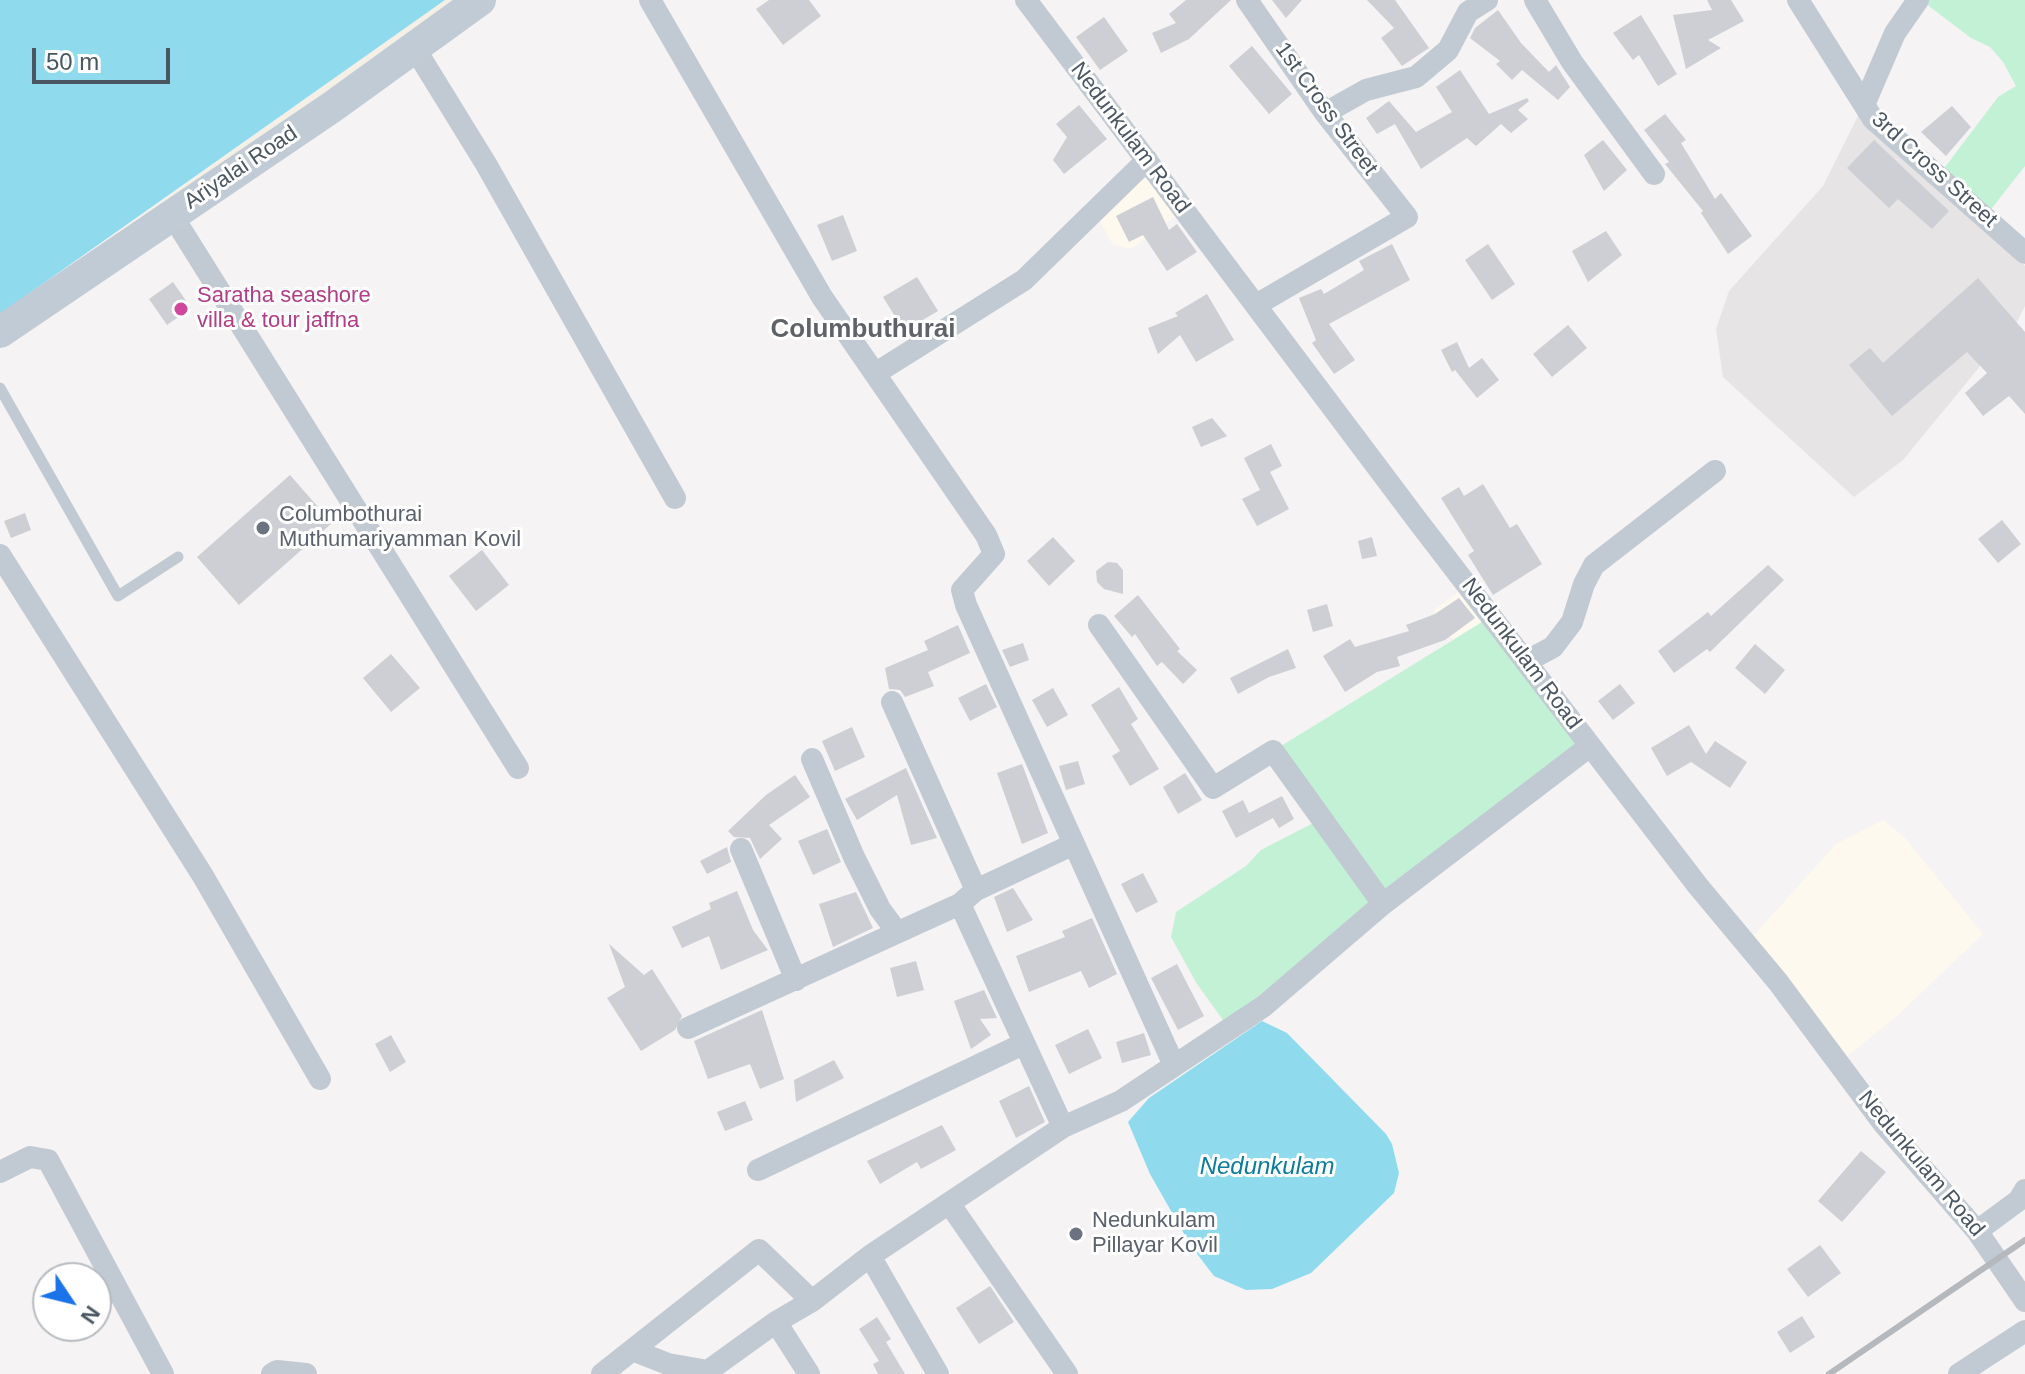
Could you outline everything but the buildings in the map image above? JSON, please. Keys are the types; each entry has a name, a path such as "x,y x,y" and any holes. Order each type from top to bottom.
{"street":[{"name":"Ariyalai Road","path":"0,332 480,0"},
{"path":"650,0 822,297 986,535 994,554 962,590 1173,1063"},
{"name":"Nedunkulam Road","path":"1026,0 1590,746 1778,982 1883,1123 1977,1231 2025,1301"},
{"name":"1st Cross Street","path":"1247,0 1325,113 1407,217 1256,305"},
{"path":"1325,113 1366,90 1416,77 1448,50 1468,12 1487,0"},
{"path":"1535,0 1572,62 1654,174"},
{"name":"3rd Cross Street","path":"1798,0 1873,119 2025,253"},
{"path":"1864,105 1895,33 1918,0"},
{"path":"414,47 486,164 675,498"},
{"path":"876,373 1024,280 1147,160"},
{"path":"172,215 518,768"},
{"path":"1527,661 1553,647 1572,622 1584,584 1594,565 1715,471"},
{"path":"0,555 203,876 320,1079"},
{"path":"1099,625 1213,788 1273,751 1383,904"},
{"path":"892,702 1023,1044 1063,1127"},
{"path":"632,1350 668,1364 706,1372 776,1322 812,1301 870,1256 1063,1127 1121,1101 1173,1063 1264,1006 1383,904 1590,746"},
{"path":"812,759 854,857 880,909 897,932"},
{"path":"688,1028 897,932 1074,844"},
{"path":"741,849 796,980"},
{"path":"758,1170 1023,1044"},
{"path":"0,1172 30,1157 48,1160 163,1374"},
{"path":"1977,1231 2019,1200 2025,1190"},
{"path":"949,1203 1067,1374"},
{"path":"602,1374 759,1250 812,1301"},
{"path":"870,1256 938,1374"},
{"path":"776,1322 809,1374"},
{"path":"1959,1374 2025,1331"},
{"path":"272,1374 277,1371 306,1374"}],"lane":[{"path":"0,388 118,596 178,557"}],"shaded area":[{"path":"1859,114 2025,266 2025,306 2018,320 1903,460 1854,497 1723,377 1716,329 1729,291 1823,186"},
{"path":"1147,160 1184,210 1131,249 1113,245 1096,214"},
{"path":"1468,585 1492,616 1453,639 1440,626 1434,610"},
{"path":"1883,820 1905,838 1983,934 1898,1015 1839,1063 1747,943 1836,844"}],"green space":[{"path":"1921,0 2025,0 2025,166 1985,217 1939,175 1998,97 2016,86 2003,62 1990,47 1971,38"},
{"path":"1492,616 1590,746 1228,1027 1197,984 1171,937 1176,912 1246,866 1261,850 1319,820 1273,751"}],"sand":[{"path":"445,0 468,0 83,257"}],"water":[{"path":"0,0 445,0 0,314"},
{"name":"Nedunkulam","path":"1262,1021 1287,1033 1386,1134 1392,1144 1399,1173 1394,1193 1311,1273 1272,1289 1246,1290 1214,1276 1191,1246 1150,1174 1128,1122 1149,1098"}],"railway":[{"path":"1829,1374 2025,1240"}],"place":[{"name":"Saratha seashore villa & tour jaffna","path":"181,309"},
{"name":"Columbothurai Muthumariyamman Kovil","path":"263,528"},
{"name":"Nedunkulam Pillayar Kovil","path":"1076,1234"}],"district":[{"name":"Columbuthurai","path":"863,330"}]}
